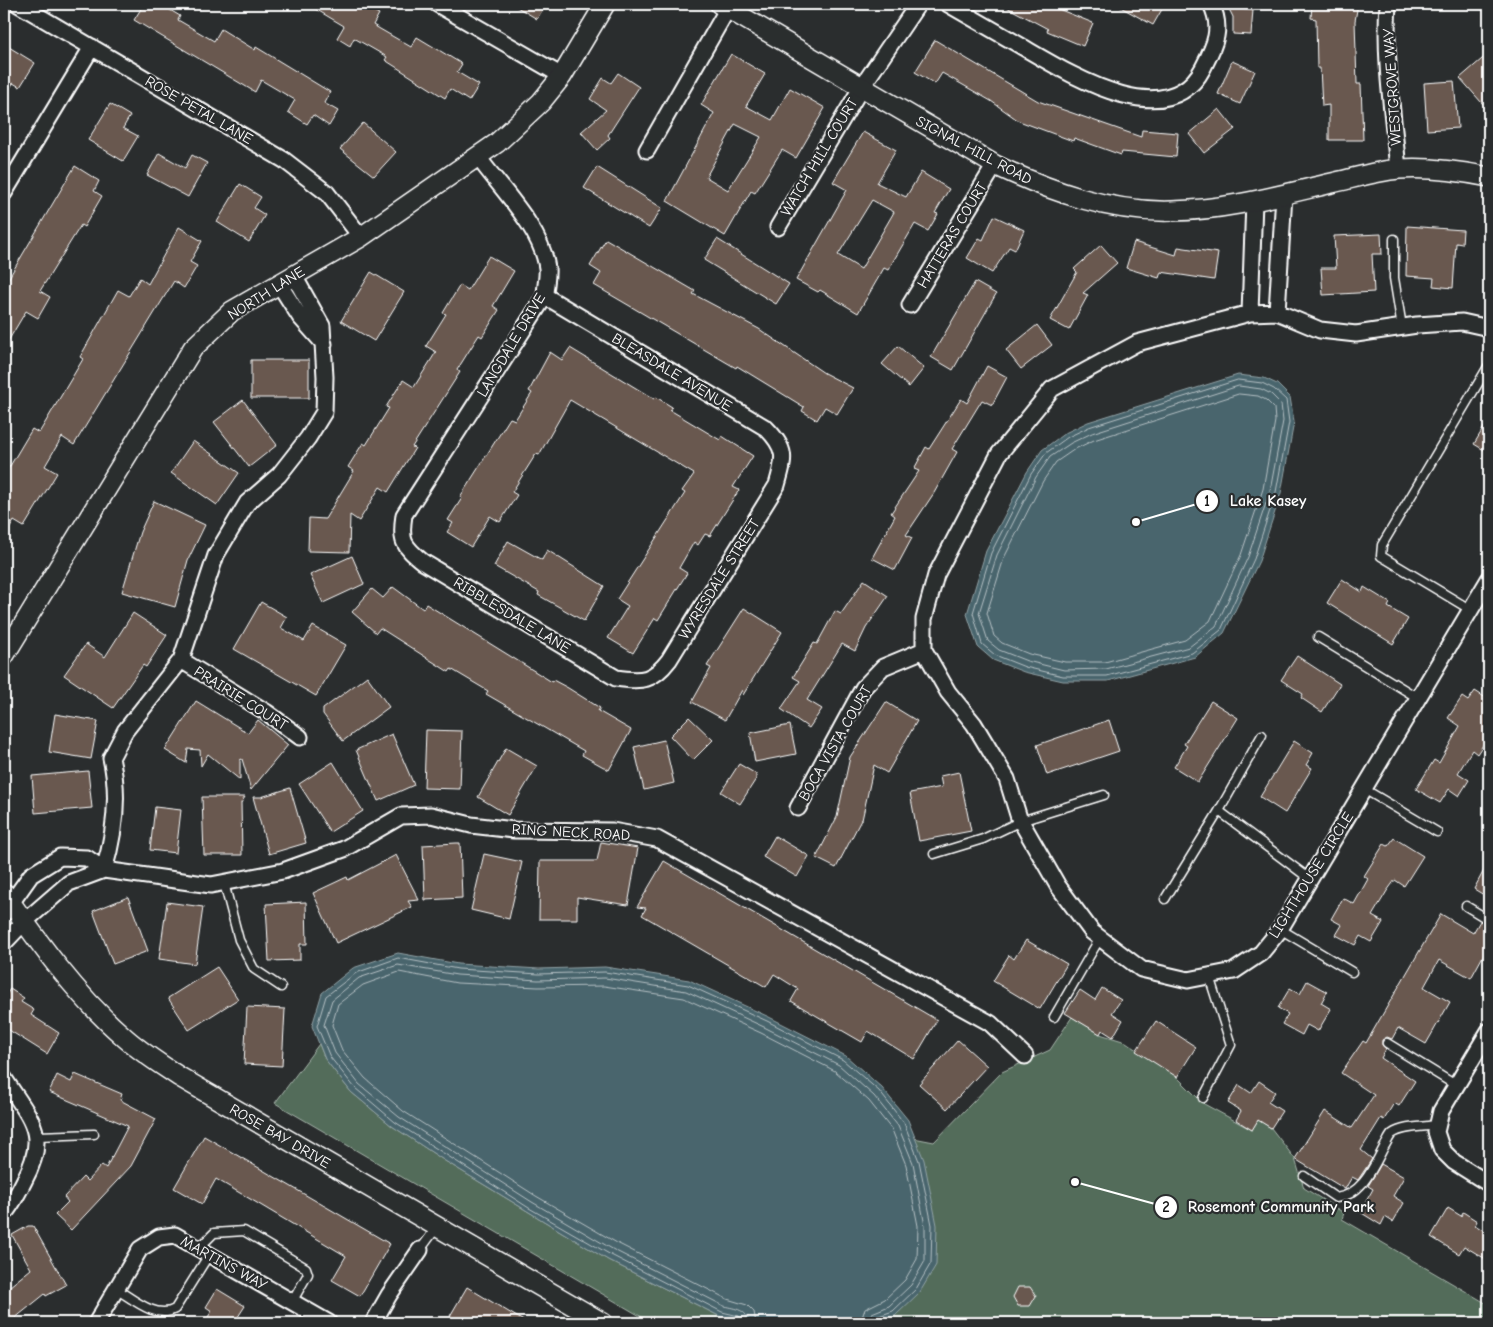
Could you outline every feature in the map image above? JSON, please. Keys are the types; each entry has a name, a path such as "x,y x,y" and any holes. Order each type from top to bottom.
{"street":[{"name":"ROSE PETAL LANE","path":"18,4 284,160 327,193 361,237"},
{"path":"437,4 562,76"},
{"name":"NORTH LANE","path":"4,656 193,348 232,311 361,237 478,157 518,125 562,76 605,4"},
{"name":"WATCH HILL COURT","path":"778,227 861,88 918,4"},
{"path":"948,4 1060,69 1103,90 1150,99 1176,96 1199,77 1216,44 1217,16 1211,4"},
{"name":"WESTGROVE WAY","path":"1388,4 1390,77 1398,169"},
{"path":"647,150 724,6"},
{"name":"SIGNAL HILL ROAD","path":"724,6 995,165 1058,192 1118,206 1172,211 1254,201 1398,169 1455,171 1489,177"},
{"path":"4,193 92,47"},
{"name":"LANGDALE DRIVE","path":"401,532 404,515 545,296 547,269 541,247 529,224 478,157"},
{"name":"HATTERAS COURT","path":"910,305 995,165"},
{"path":"1277,312 1284,194"},
{"path":"1250,313 1254,201"},
{"path":"104,870 114,838 115,775 111,758 124,731 181,660 216,556 247,503 279,475 308,438 324,412 324,344 300,316 286,280"},
{"name":"BLEASDALE AVENUE","path":"545,296 766,428 778,440 784,461"},
{"name":"LIGHTHOUSE CIRCLE","path":"1489,328 1462,322 1402,327 1356,334 1320,330 1277,312 1250,313 1137,343 1052,389 999,454 936,575 924,619 924,650 948,692 974,724 1007,779 1021,821 1058,886 1092,932 1141,969 1188,980 1234,970 1261,953 1280,929 1489,579"},
{"name":"WYRESDALE STREET","path":"638,681 658,674 669,660 777,485 784,461"},
{"name":"RIBBLESDALE LANE","path":"401,532 407,550 424,562 616,678 638,681"},
{"name":"BOCA VISTA COURT","path":"798,808 863,688 883,667 924,650"},
{"name":"PRAIRIE COURT","path":"181,660 266,712 300,737"},
{"name":"RING NECK ROAD","path":"6,903 31,875 60,857 87,858 104,870 211,885 292,868 344,848 401,816 430,815 472,826 514,830 612,832 657,839 990,1023 1025,1056"},
{"name":"RING NECK ROAD","path":"4,943 24,922 69,883 104,870"},
{"name":"ROSE BAY DRIVE","path":"6,903 24,922 74,986 122,1036 178,1076 602,1323"},
{"path":"1489,1031 1440,1118 1436,1132 1442,1150 1454,1162 1489,1184"},
{"path":"4,1078 31,1120 38,1136 34,1162 4,1214"},
{"name":"MARTINS WAY","path":"96,1323 140,1249 159,1237 175,1235 205,1250 329,1323"},
{"path":"373,1323 389,1295 420,1250"}],"lane":[{"path":"1394,239 1394,278 1402,327"},
{"path":"1471,610 1381,556 1382,545 1489,365"},
{"path":"1318,637 1418,698"},
{"path":"1165,899 1219,811 1262,735"},
{"path":"1364,789 1437,832"},
{"path":"934,854 983,839 1021,821 1104,795"},
{"path":"1219,811 1310,879"},
{"path":"224,883 239,940 254,970 280,987"},
{"path":"1466,906 1489,920"},
{"path":"1280,929 1352,972"},
{"path":"1054,1017 1100,938"},
{"path":"1203,1098 1231,1045 1208,976"},
{"path":"1387,1043 1457,1086"},
{"path":"1304,1176 1336,1198 1343,1197 1356,1191 1372,1169 1391,1135 1440,1118"},
{"path":"38,1136 94,1134"},
{"path":"420,1250 437,1227"},
{"path":"116,1289 160,1313 169,1313 175,1309 214,1233 244,1232 306,1268 308,1274 292,1302"}],"green space":[{"path":"1072,1017 1100,1034 1126,1042 1177,1077 1204,1104 1252,1130 1258,1120 1271,1128 1295,1159 1304,1188 1344,1213 1342,1219 1489,1305 1489,1323 786,1323 898,1135 934,1142 1002,1072 1050,1050"},
{"path":"319,1044 325,1059 351,1092 392,1126 445,1161 608,1260 721,1317 747,1323 670,1323 653,1317 647,1320 275,1103"}],"water":[{"path":"1238,375 1264,378 1277,384 1290,397 1294,422 1281,493 1259,561 1224,633 1195,657 1108,681 1063,681 1024,672 993,660 978,647 967,614 986,551 1027,472 1042,450 1065,433 1088,422"},
{"path":"398,953 458,964 539,969 605,967 689,980 769,1017 846,1056 882,1088 908,1120 924,1160 937,1225 936,1265 920,1292 895,1316 872,1323 747,1323 721,1317 608,1260 445,1161 392,1126 351,1092 325,1059 312,1026 322,993 353,968"}],"building":[{"path":"144,4 160,4 180,16 178,20 214,41 221,29 255,50 256,47 330,92 324,103 338,111 329,126 313,115 307,124 288,112 295,100 261,80 255,92 134,20"},
{"path":"307,4 361,4 379,14 373,25 411,47 417,37 462,64 457,72 479,85 469,101 450,89 445,98 385,60 387,57 354,38 350,46 337,38 344,26"},
{"path":"512,4 546,4 537,19"},
{"path":"1001,4 1046,4 1093,23 1083,46 1047,31 1048,29"},
{"path":"1115,4 1165,4 1153,25"},
{"path":"1312,4 1358,4 1355,21 1357,84 1361,84 1363,140 1329,140 1329,105 1322,106 1320,68 1317,68 1316,19 1311,18"},
{"path":"1229,9 1253,10 1251,35 1233,34 1233,17"},
{"path":"935,40 1038,101 1141,137 1142,130 1178,133 1176,157 1122,152 1121,155 1074,138 1073,141 1019,121 991,101 942,73 935,84 915,72"},
{"path":"4,44 35,63 20,87 13,83 4,99"},
{"path":"1489,53 1489,111 1460,78"},
{"path":"731,54 765,74 746,106 772,120 790,88 825,108 796,158 782,150 755,193 751,191 725,236 667,201 714,113 701,105","holes":["735,124 761,137 728,190 706,177"]},
{"path":"1232,61 1255,71 1240,104 1218,94"},
{"path":"618,73 639,87 608,135 610,138 597,150 581,132 606,110 590,99 603,78 611,83"},
{"path":"1454,81 1458,128 1427,130 1424,83"},
{"path":"110,104 130,116 123,128 138,136 123,161 88,140"},
{"path":"1219,109 1235,129 1204,153 1189,134"},
{"path":"363,123 396,152 374,176 340,149"},
{"path":"863,132 896,150 877,183 906,197 921,172 949,189 935,213 938,214 928,231 915,224 888,270 884,268 858,313 820,290 818,292 796,280 847,190 833,182","holes":["872,200 894,212 861,269 838,255"]},
{"path":"159,153 185,168 192,155 207,163 188,197 147,175"},
{"path":"75,166 99,181 94,191 102,196 84,227 81,225 40,291 50,297 38,318 26,311 4,348 4,286"},
{"path":"597,167 662,208 649,228 584,188"},
{"path":"240,184 261,197 254,208 265,215 249,242 217,222"},
{"path":"994,216 1024,230 1015,250 1009,247 992,273 967,258 979,238 983,240"},
{"path":"1407,226 1463,230 1462,244 1456,243 1453,288 1433,286 1434,278 1406,276"},
{"path":"179,227 202,241 190,262 197,266 184,288 174,281 74,445 62,437 45,466 57,473 24,527 14,521 4,538 4,476 32,429 39,433 83,359 80,357 118,290 129,296 140,278 148,284"},
{"path":"1381,234 1382,254 1372,254 1374,292 1323,295 1321,268 1336,268 1334,236"},
{"path":"606,239 695,291 693,294 759,329 824,373 853,388 837,414 825,407 817,420 802,411 804,407 737,366 736,368 594,285 601,273 590,266"},
{"path":"717,239 789,284 776,304 704,260"},
{"path":"1134,242 1176,255 1178,247 1218,253 1214,280 1161,272 1159,278 1126,268"},
{"path":"1101,245 1117,263 1083,293 1088,295 1069,330 1050,320 1077,272 1074,269"},
{"path":"489,256 514,271 493,306 499,310 482,337 479,335 457,370 460,372 412,447 415,448 388,492 380,487 359,521 350,515 349,552 308,551 309,518 325,519 354,471 348,467 363,443 366,445 389,408 386,407 403,380 414,387 436,352 426,346 446,314 443,313 460,285 468,290"},
{"path":"371,272 404,292 374,341 341,321"},
{"path":"975,282 996,294 953,370 931,357"},
{"path":"1037,325 1052,345 1021,369 1006,350"},
{"path":"898,346 924,368 909,387 882,364"},
{"path":"570,348 654,399 656,397 672,407 670,410 720,440 722,436 753,456 733,487 739,490 710,536 705,534 698,545 694,542 679,568 687,573 658,620 655,618 633,653 608,638 628,606 617,599 685,493 682,491 694,474 570,400 539,455 536,454 512,492 517,495 500,522 490,516 471,547 447,532 453,523 448,520 462,498 460,497 510,418 515,420 532,393 529,391 550,352 562,360"},
{"path":"251,360 309,360 309,398 251,398"},
{"path":"987,366 1007,377 992,405 982,400 952,449 957,452 934,493 906,535 912,538 895,570 872,558 895,516 891,513 919,471 914,469 926,447 929,449 961,399 967,403"},
{"path":"243,400 277,445 249,467 214,422"},
{"path":"1489,419 1489,453 1474,444"},
{"path":"193,441 239,473 217,505 171,473"},
{"path":"154,501 205,525 188,560 175,607 122,592 140,532"},
{"path":"508,541 542,560 547,550 604,586 584,621 538,595 539,592 494,566"},
{"path":"352,556 364,584 323,603 310,575"},
{"path":"1342,579 1362,592 1364,587 1390,603 1388,607 1408,619 1393,644 1327,603"},
{"path":"864,580 888,596 866,628 855,651 842,644 807,700 822,709 809,728 781,709 800,681 793,677 814,643 817,644 835,611 841,614"},
{"path":"393,587 423,609 426,604 552,682 553,680 568,688 600,708 598,711 631,730 609,770 582,755 584,751 486,694 488,691 451,669 449,672 380,628 376,633 352,612 372,589 383,598"},
{"path":"261,602 287,617 281,628 304,641 313,626 346,645 316,696 234,649"},
{"path":"744,608 782,632 743,695 742,690 725,720 692,702 711,668 707,666"},
{"path":"133,613 167,635 146,667 143,665 113,708 64,675 86,644 105,657"},
{"path":"1297,656 1340,684 1322,712 1301,698 1303,694 1281,680"},
{"path":"367,676 389,707 343,741 323,714 323,709"},
{"path":"1475,691 1486,698 1484,700 1489,704 1489,736 1477,754 1472,750 1458,773 1469,780 1459,796 1449,789 1440,803 1416,789 1434,760 1439,763 1460,726 1448,718 1462,697 1468,701"},
{"path":"196,701 248,733 258,720 288,745 251,790 242,759 240,760 240,780 208,754 201,766 200,750 188,749 186,763 165,750"},
{"path":"1211,701 1238,718 1198,782 1174,767 1187,746 1184,744"},
{"path":"886,702 917,721 887,773 874,765 862,820 836,868 816,858 837,817 850,757"},
{"path":"55,714 98,721 91,759 49,752"},
{"path":"689,717 713,740 693,760 670,736"},
{"path":"1109,720 1119,751 1047,775 1037,745"},
{"path":"790,725 796,754 755,762 750,733"},
{"path":"426,730 462,731 460,789 424,788"},
{"path":"392,734 414,785 378,801 356,750"},
{"path":"664,740 674,783 644,790 634,747"},
{"path":"1294,741 1313,753 1306,765 1312,768 1285,813 1260,797"},
{"path":"506,748 537,766 508,815 478,797"},
{"path":"333,762 363,811 330,832 299,784"},
{"path":"739,764 756,774 756,779 740,804 721,792"},
{"path":"88,771 92,808 35,813 32,776"},
{"path":"959,772 971,831 919,841 910,793 942,787 940,776"},
{"path":"290,788 306,843 269,854 253,797 261,797"},
{"path":"202,797 245,797 241,803 242,855 204,855"},
{"path":"155,807 181,810 176,853 150,850"},
{"path":"775,836 809,856 797,877 763,857"},
{"path":"1394,838 1423,856 1404,886 1395,880 1387,891 1372,916 1383,922 1371,942 1360,936 1355,945 1336,935 1342,925 1331,919 1343,898 1354,904 1368,879 1364,876 1384,844 1388,846"},
{"path":"601,842 638,848 628,905 577,897 577,919 539,919 540,861 597,861"},
{"path":"460,843 462,898 425,900 423,845"},
{"path":"484,854 522,862 509,919 471,910"},
{"path":"396,855 419,900 408,901 412,907 336,943 313,893 347,877 348,880"},
{"path":"664,861 937,1020 914,1059 868,1031 862,1042 791,1001 798,989 774,974 766,987 642,915 646,908 637,907"},
{"path":"1489,861 1489,898 1474,889"},
{"path":"128,897 148,951 113,964 93,911"},
{"path":"167,902 203,907 195,964 159,959"},
{"path":"306,902 307,944 300,944 300,960 269,961 266,904"},
{"path":"1441,914 1473,933 1480,921 1489,926 1489,945 1471,978 1439,960 1424,987 1450,1002 1426,1044 1398,1028 1392,1039 1387,1037 1382,1040 1382,1045 1386,1049 1381,1058 1415,1081 1399,1106 1394,1103 1384,1120 1381,1118 1361,1150 1372,1159 1358,1180 1352,1177 1345,1189 1295,1159 1325,1111 1352,1128 1374,1095 1341,1073 1363,1041 1366,1043"},
{"path":"1026,940 1067,964 1040,1009 993,981 1009,955 1014,959"},
{"path":"217,967 238,999 189,1030 168,998"},
{"path":"1307,981 1327,992 1321,1003 1331,1009 1318,1031 1307,1025 1302,1035 1282,1024 1288,1014 1278,1008 1290,988 1300,994"},
{"path":"1102,988 1121,1000 1112,1013 1123,1020 1113,1037 1102,1030 1100,1034 1065,1013 1080,990 1095,1000"},
{"path":"10,989 24,998 21,1002 34,1010 31,1015 59,1033 47,1054 4,1027 4,998"},
{"path":"247,1007 285,1009 282,1066 244,1064"},
{"path":"1156,1021 1196,1047 1177,1077 1136,1051"},
{"path":"958,1040 987,1066 947,1109 919,1084"},
{"path":"75,1074 122,1094 120,1100 156,1119 131,1166 71,1230 55,1215 68,1202 64,1197 83,1177 87,1181 102,1165 106,1168 128,1126 49,1092 57,1075 71,1082"},
{"path":"1259,1081 1275,1092 1268,1102 1282,1111 1271,1128 1258,1120 1252,1130 1236,1120 1241,1111 1228,1103 1239,1085 1251,1093"},
{"path":"204,1136 390,1244 360,1296 332,1280 346,1256 216,1179 202,1204 174,1188"},
{"path":"1381,1164 1404,1177 1393,1196 1404,1203 1393,1222 1385,1217 1381,1225 1360,1212 1373,1189 1368,1186"},
{"path":"1448,1208 1461,1216 1463,1212 1477,1221 1475,1225 1489,1234 1489,1261 1464,1246 1459,1254 1431,1237"},
{"path":"28,1226 33,1226 66,1285 46,1296 45,1294 9,1323 4,1316 4,1291 31,1269 12,1235"},
{"path":"467,1287 527,1323 462,1323 450,1316"},
{"path":"1018,1287 1030,1287 1036,1296 1030,1306 1018,1306 1013,1297"},
{"path":"217,1289 245,1306 234,1323 204,1323 212,1311 206,1307"}],"place":[{"name":"Lake Kasey","path":"1136,522"},
{"name":"Rosemont Community Park","path":"1075,1182"}]}
